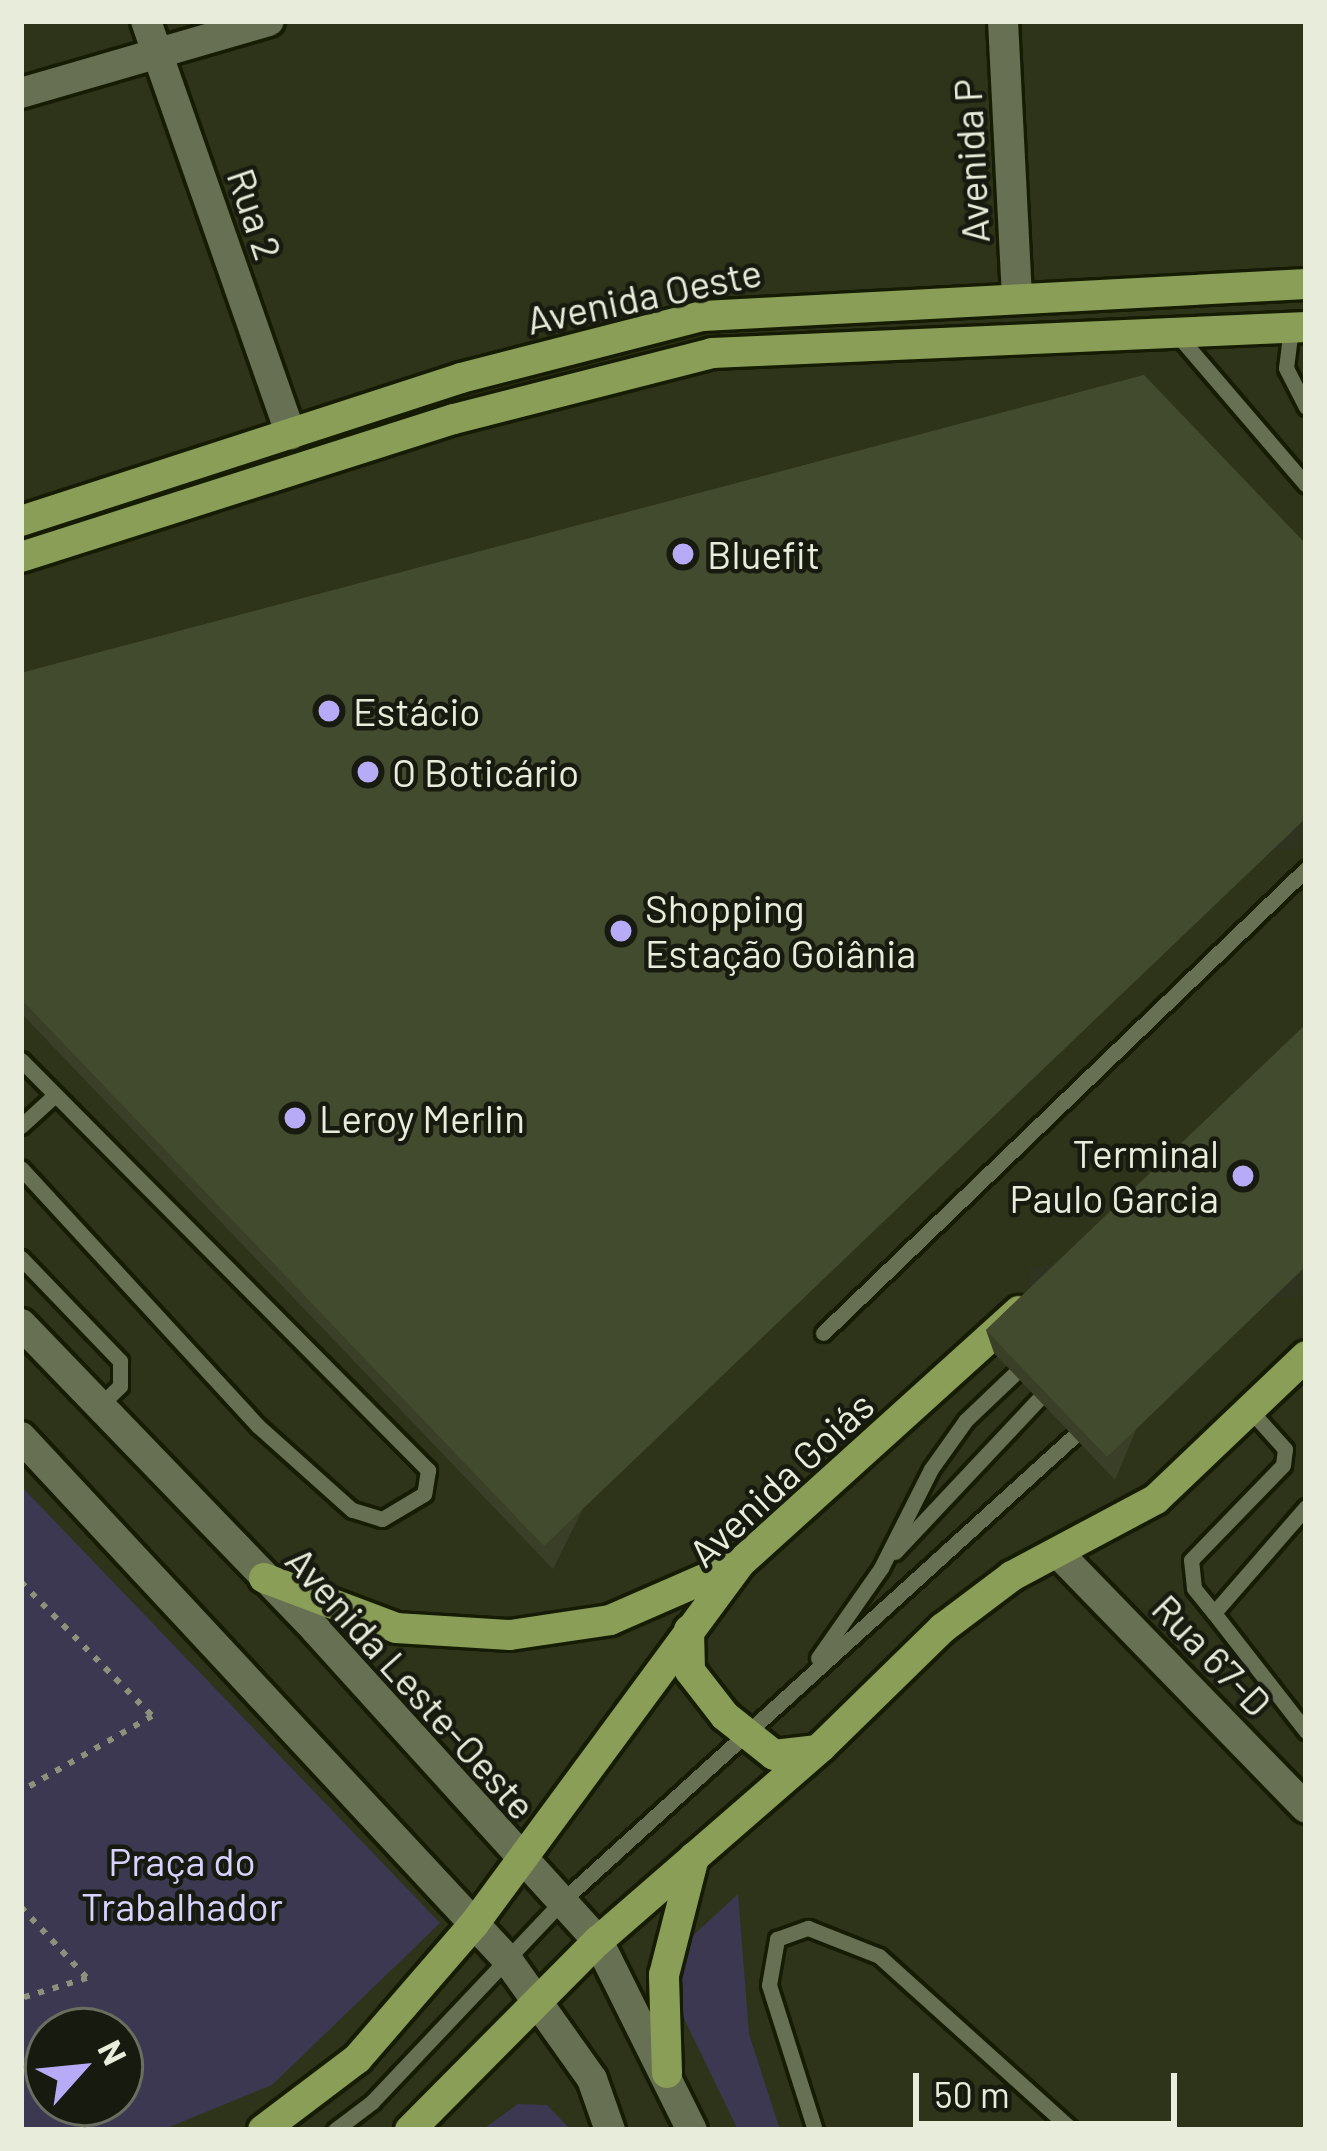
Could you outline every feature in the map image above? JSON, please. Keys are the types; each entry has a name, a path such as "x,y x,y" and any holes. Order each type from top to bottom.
{"main road":[{"name":"Rua 2","path":"146,21 290,434"},
{"path":"21,93 269,21"},
{"name":"Avenida P","path":"1003,21 1017,296"},
{"name":"Avenida Oeste","path":"21,520 596,339 703,316 1306,284"},
{"name":"Avenida Oeste","path":"21,557 454,419 712,352 1298,327"},
{"name":"Avenida Goiás","path":"263,2130 357,2059 474,1924 519,1859 553,1826 740,1563 1049,1282"},
{"name":"Avenida Leste-Oeste","path":"21,1324 264,1578 598,1941 692,2130"},
{"path":"410,2130 598,1941 821,1747 943,1628 1012,1576 1061,1556 1156,1499 1306,1356"},
{"path":"21,1438 506,1958 540,1999 592,2079 610,2130"},
{"name":"Rua 67-D","path":"1061,1556 1306,1808"},
{"path":"264,1578 396,1628 510,1636 610,1620 740,1563"},
{"path":"688,1630 690,1671 748,1737 784,1757 821,1747"},
{"path":"667,2073 664,1975 694,1857"}],"lane":[{"path":"1298,327 1286,368 1306,407"},
{"path":"1172,329 1306,484"},
{"path":"823,1333 1306,869"},
{"path":"21,1060 428,1470 424,1493 382,1519 352,1510 258,1426 21,1168"},
{"path":"21,1126 55,1095"},
{"path":"21,1258 120,1361 120,1386 100,1405"},
{"path":"881,1568 931,1469 966,1420 1045,1345"},
{"path":"795,1689 881,1568 1068,1370"},
{"path":"1250,1410 1285,1449 1283,1465 1191,1560 1195,1588 1306,1731"},
{"path":"335,2130 373,2102 563,1900 748,1737 1074,1436"},
{"path":"1214,1612 1306,1507"},
{"path":"815,2130 769,1985 777,1939 808,1928 879,1956 1072,2130"}],"path":[{"path":"21,1582 152,1716 21,1791"},
{"path":"21,1907 87,1978 21,1998"}],"green space":[{"name":"Praça do Trabalhador","path":"21,1486 440,1923 272,2085 162,2130 21,2130"},
{"path":"738,1894 749,2034 780,2130 738,2130 659,1967"},
{"path":"518,2104 547,2105 571,2130 482,2130"}],"building":[{"name":"Shopping Estação Goiânia","path":"1144,375 1306,544 1306,818 544,1546 21,999 21,673"},
{"name":"Terminal Paulo Garcia","path":"1306,1024 1306,1266 1107,1457 986,1330"}],"place":[{"name":"Bluefit","path":"683,554"},
{"name":"Estácio","path":"329,711"},
{"name":"O Boticário","path":"368,772"},
{"name":"Shopping Estação Goiânia","path":"621,931"},
{"name":"Leroy Merlin","path":"295,1118"},
{"name":"Terminal Paulo Garcia","path":"1243,1176"}]}
